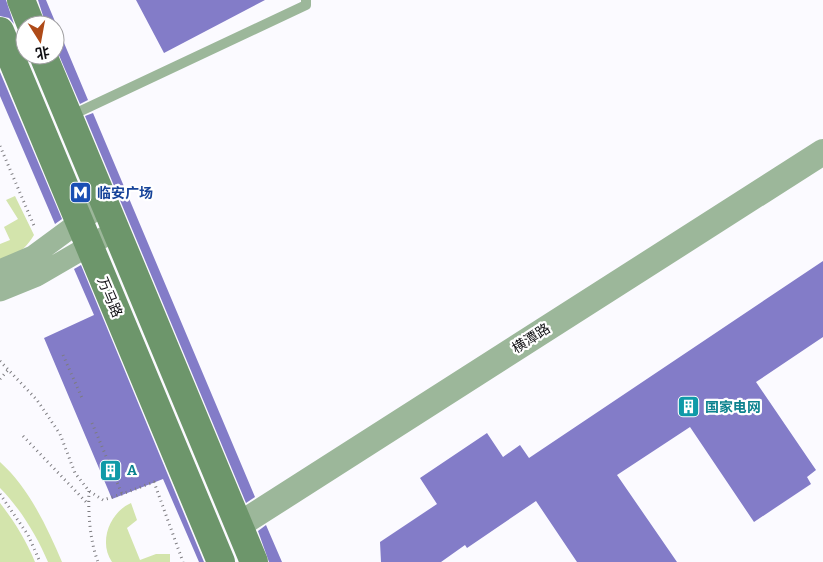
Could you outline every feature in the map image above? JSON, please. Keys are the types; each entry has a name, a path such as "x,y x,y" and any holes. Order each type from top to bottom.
{"main road":[{"path":"21,0 27,15"},
{"name":"万马路","path":"0,31 221,562"},
{"path":"48,65 254,562"}],"street":[{"name":"横潭路","path":"239,525 823,152"},
{"path":"0,291 37,276 84,234 105,203"},
{"path":"0,270 84,234 116,230"}],"lane":[{"path":"69,116 306,6 306,0"}],"path":[{"path":"0,146 35,226 33,256"},
{"path":"63,355 82,398"},
{"path":"0,361 37,400 60,434 75,473 89,491 103,500 154,482 183,562"},
{"path":"0,378 9,369"},
{"path":"92,423 122,494"},
{"path":"23,436 88,504"},
{"path":"89,491 88,504 91,531 98,562"},
{"path":"0,494 28,535 40,562"}],"green space":[{"path":"15,196 34,235 20,252 0,261 0,244 10,240 4,227 18,219 6,200"},
{"path":"0,462 28,496 50,535 62,562 48,562 39,542 27,523 0,488"},
{"path":"0,503 28,546 35,562 0,562"},
{"path":"131,503 137,520 127,528 140,560 156,554 170,554 170,562 112,562 106,546 108,528 117,513"}],"building":[{"path":"0,0 6,0 14,24 9,18 0,16"},
{"path":"38,0 46,0 52,15 43,15"},
{"path":"136,0 265,0 164,53"},
{"path":"65,45 88,100 80,104 63,65 65,65"},
{"path":"0,72 62,219 55,224 0,96"},
{"path":"93,113 255,497 246,503 85,116"},
{"name":"国家电网","path":"823,261 823,337 756,382 816,470 807,477 811,484 754,522 690,427 617,475 677,562 577,562 536,501 467,548 465,545 441,562 381,562 380,542 437,504 420,478 487,433 503,457 520,445 529,458"},
{"path":"81,265 204,562 199,562 163,479 112,499 44,338 94,315 74,269"},
{"path":"266,525 282,562 269,562 258,531"}],"place":[{"name":"临安广场","path":"81,193"},
{"name":"国家电网","path":"689,407"},
{"name":"A","path":"111,470"}]}
